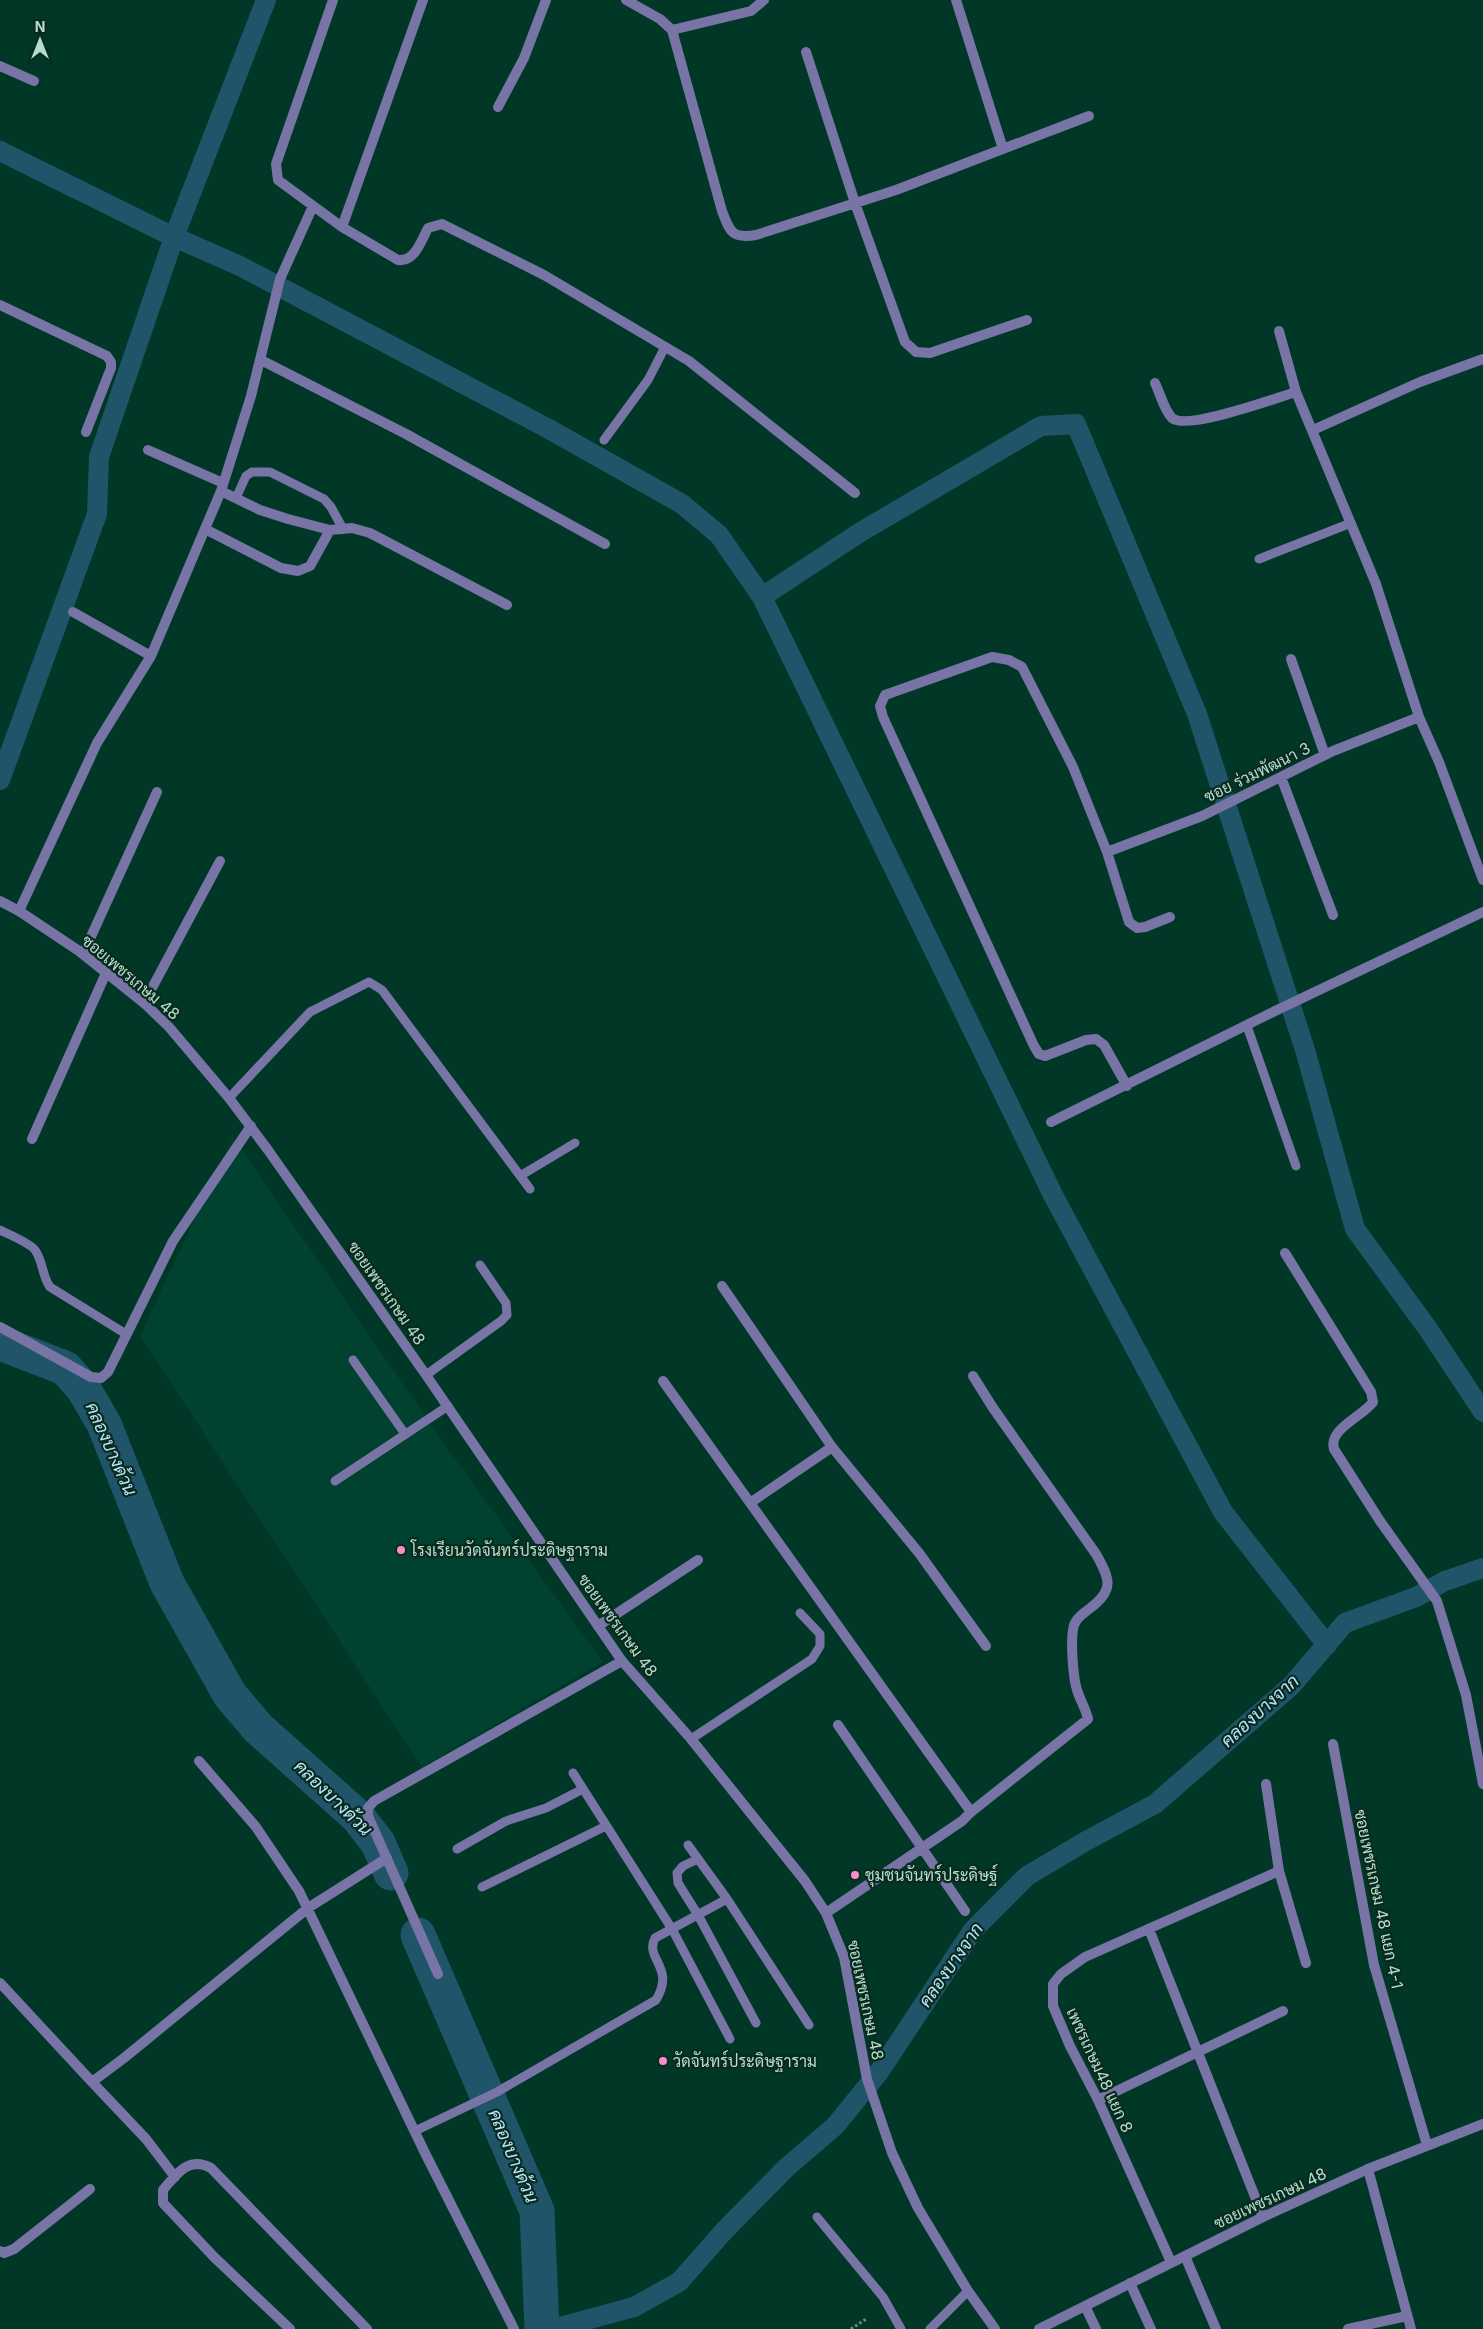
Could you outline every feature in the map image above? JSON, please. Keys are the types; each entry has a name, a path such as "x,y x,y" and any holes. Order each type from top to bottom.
{"street":[{"path":"333,0 276,164 278,180 342,227 379,251 398,260 405,261 411,258 428,228 442,224 544,275 689,361 855,492"},
{"path":"342,227 423,0"},
{"path":"498,107 524,58 546,0"},
{"path":"626,0 660,19 672,30 722,211 729,228 734,234 744,237 756,235 896,190 1089,116"},
{"path":"672,30 752,11 764,0"},
{"path":"956,0 1003,149"},
{"path":"806,52 855,203 905,342 916,352 930,352 1026,320"},
{"path":"0,66 34,81"},
{"path":"19,911 97,743 151,656 205,529 222,487 261,360 280,279 313,206"},
{"path":"0,305 108,356 111,368 86,432"},
{"path":"1279,332 1296,392 1376,584 1419,717 1439,762 1483,880"},
{"path":"1313,430 1420,382 1483,359"},
{"path":"261,360 406,434 605,544"},
{"path":"1155,383 1172,418 1180,422 1202,420 1296,392"},
{"path":"148,450 222,487 236,498 260,510 330,530 352,528 370,533 507,605"},
{"path":"205,529 281,568 298,571 310,566 330,530"},
{"path":"73,612 151,656"},
{"path":"1127,1086 1104,1046 1096,1039 1086,1040 1046,1056 1039,1054 1034,1046 883,717 880,706 884,695 992,657 1009,660 1022,667 1073,767 1107,852 1129,922 1137,928 1145,928 1170,917"},
{"path":"1291,659 1325,755"},
{"name":"ซอย ร่วมพัฒนา 3","path":"1107,852 1218,808 1325,755 1419,717"},
{"path":"1281,777 1333,914"},
{"path":"83,954 157,792"},
{"path":"144,1004 220,861"},
{"name":"ซอยเพชรเกษม 48","path":"0,902 19,911 83,954 144,1004 169,1027 229,1098 251,1126 448,1406 622,1661 691,1739 805,1881 826,1913 844,1957 867,2079 892,2153 918,2208 968,2291 996,2329"},
{"path":"1052,1122 1275,1011 1483,912"},
{"path":"32,1139 106,973"},
{"path":"0,1327 91,1377 100,1378 108,1372 173,1241 251,1126"},
{"path":"1285,1253 1371,1392 1373,1402 1367,1410 1335,1434 1332,1442 1334,1449 1380,1521 1437,1601 1466,1696 1483,1784"},
{"path":"722,1286 832,1447 919,1554 986,1646"},
{"path":"826,1913 962,1821 1088,1719 1076,1690 1073,1634 1079,1616 1096,1604 1108,1587 1108,1575 1096,1554 993,1408 973,1376"},
{"path":"663,1381 971,1812"},
{"path":"750,1503 832,1447"},
{"path":"598,1626 698,1560"},
{"path":"438,1974 383,1860 368,1816 368,1808 374,1800 622,1661"},
{"path":"838,1725 965,1911"},
{"name":"ซอยเพชรเกษม 48 แยก 4-1","path":"1332,1744 1374,1966 1427,2145"},
{"path":"199,1761 256,1827 287,1872 308,1908 425,2153 514,2329"},
{"path":"1266,1784 1279,1871 1306,1963"},
{"path":"92,2082 308,1908 383,1860"},
{"name":"เพชรเกษม48 แยก 8","path":"1171,2262 1098,2100 1070,2046 1053,2006 1053,1984 1061,1974 1085,1957 1279,1871"},
{"path":"1148,1929 1263,2217"},
{"path":"0,1982 146,2140 175,2177"},
{"path":"1098,2100 1283,2011"},
{"name":"ซอยเพชรเกษม 48","path":"1038,2329 1263,2217 1368,2169 1483,2124"},
{"path":"290,2329 171,2213 162,2197 164,2190 175,2177 192,2163 202,2163 211,2168 367,2329"},
{"path":"1368,2169 1411,2329"},
{"path":"0,2251 4,2253 14,2249 90,2189"},
{"path":"1185,2256 1216,2329"},
{"path":"1130,2283 1151,2329"},
{"path":"1085,2306 1096,2329"},
{"path":"1348,2329 1408,2316"}],"lane":[{"path":"604,440 648,380 665,347"},
{"path":"236,498 246,476 252,472 270,472 324,499 331,507 343,529"},
{"path":"1259,559 1352,523"},
{"path":"229,1098 310,1012 369,982 382,990 530,1189"},
{"path":"1247,1026 1296,1166"},
{"path":"520,1176 575,1143"},
{"path":"0,1230 35,1248 44,1278 50,1287 126,1334"},
{"path":"426,1375 501,1321 507,1314 506,1303 480,1265"},
{"path":"354,1360 405,1434"},
{"path":"335,1481 448,1406"},
{"path":"691,1739 812,1659 820,1646 820,1634 800,1613"},
{"path":"574,1773 672,1929 730,2039"},
{"path":"457,1849 506,1821 546,1808 583,1789"},
{"path":"482,1887 606,1826"},
{"path":"688,1844 727,1898 809,2025"},
{"path":"698,1859 683,1866 678,1873 678,1883 698,1915 756,2023"},
{"path":"415,2131 497,2092 656,2000 663,1988 663,1972 653,1952 652,1944 655,1938 727,1898"},
{"path":"817,2217 883,2297 901,2329"},
{"path":"930,2329 968,2291"}],"path":[{"path":"851,2329 866,2319"}],"shaded area":[{"name":"โรงเรียนวัดจันทร์ประดิษฐาราม","path":"233,1137 440,1438 603,1662 422,1767 140,1336"}],"waterway":[{"path":"0,780 97,514 99,457 174,237 266,0"},
{"path":"0,151 174,237 240,266 547,428 682,504 719,535 762,597 1053,1195 1223,1512 1327,1645"},
{"path":"762,597 859,533 1041,426 1076,424 1197,714 1305,1050 1355,1229 1428,1329 1483,1412"},
{"name":"คลองบางด้วน","path":"0,1343 65,1368 83,1388 104,1424 167,1583 230,1695 258,1728 358,1817 378,1843 391,1873"},
{"name":"คลองบางจาก","path":"553,2329 634,2307 679,2282 724,2231 786,2168 835,2126 879,2072 973,1930 1027,1876 1086,1841 1155,1804 1291,1686 1345,1623 1416,1597 1445,1581 1483,1568"},
{"name":"คลองบางด้วน","path":"418,1935 537,2211 542,2329"}],"place":[{"name":"โรงเรียนวัดจันทร์ประดิษฐาราม","path":"401,1550"},
{"name":"ชุมชนจันทร์ประดิษฐ์","path":"855,1875"},
{"name":"วัดจันทร์ประดิษฐาราม","path":"663,2061"}]}
